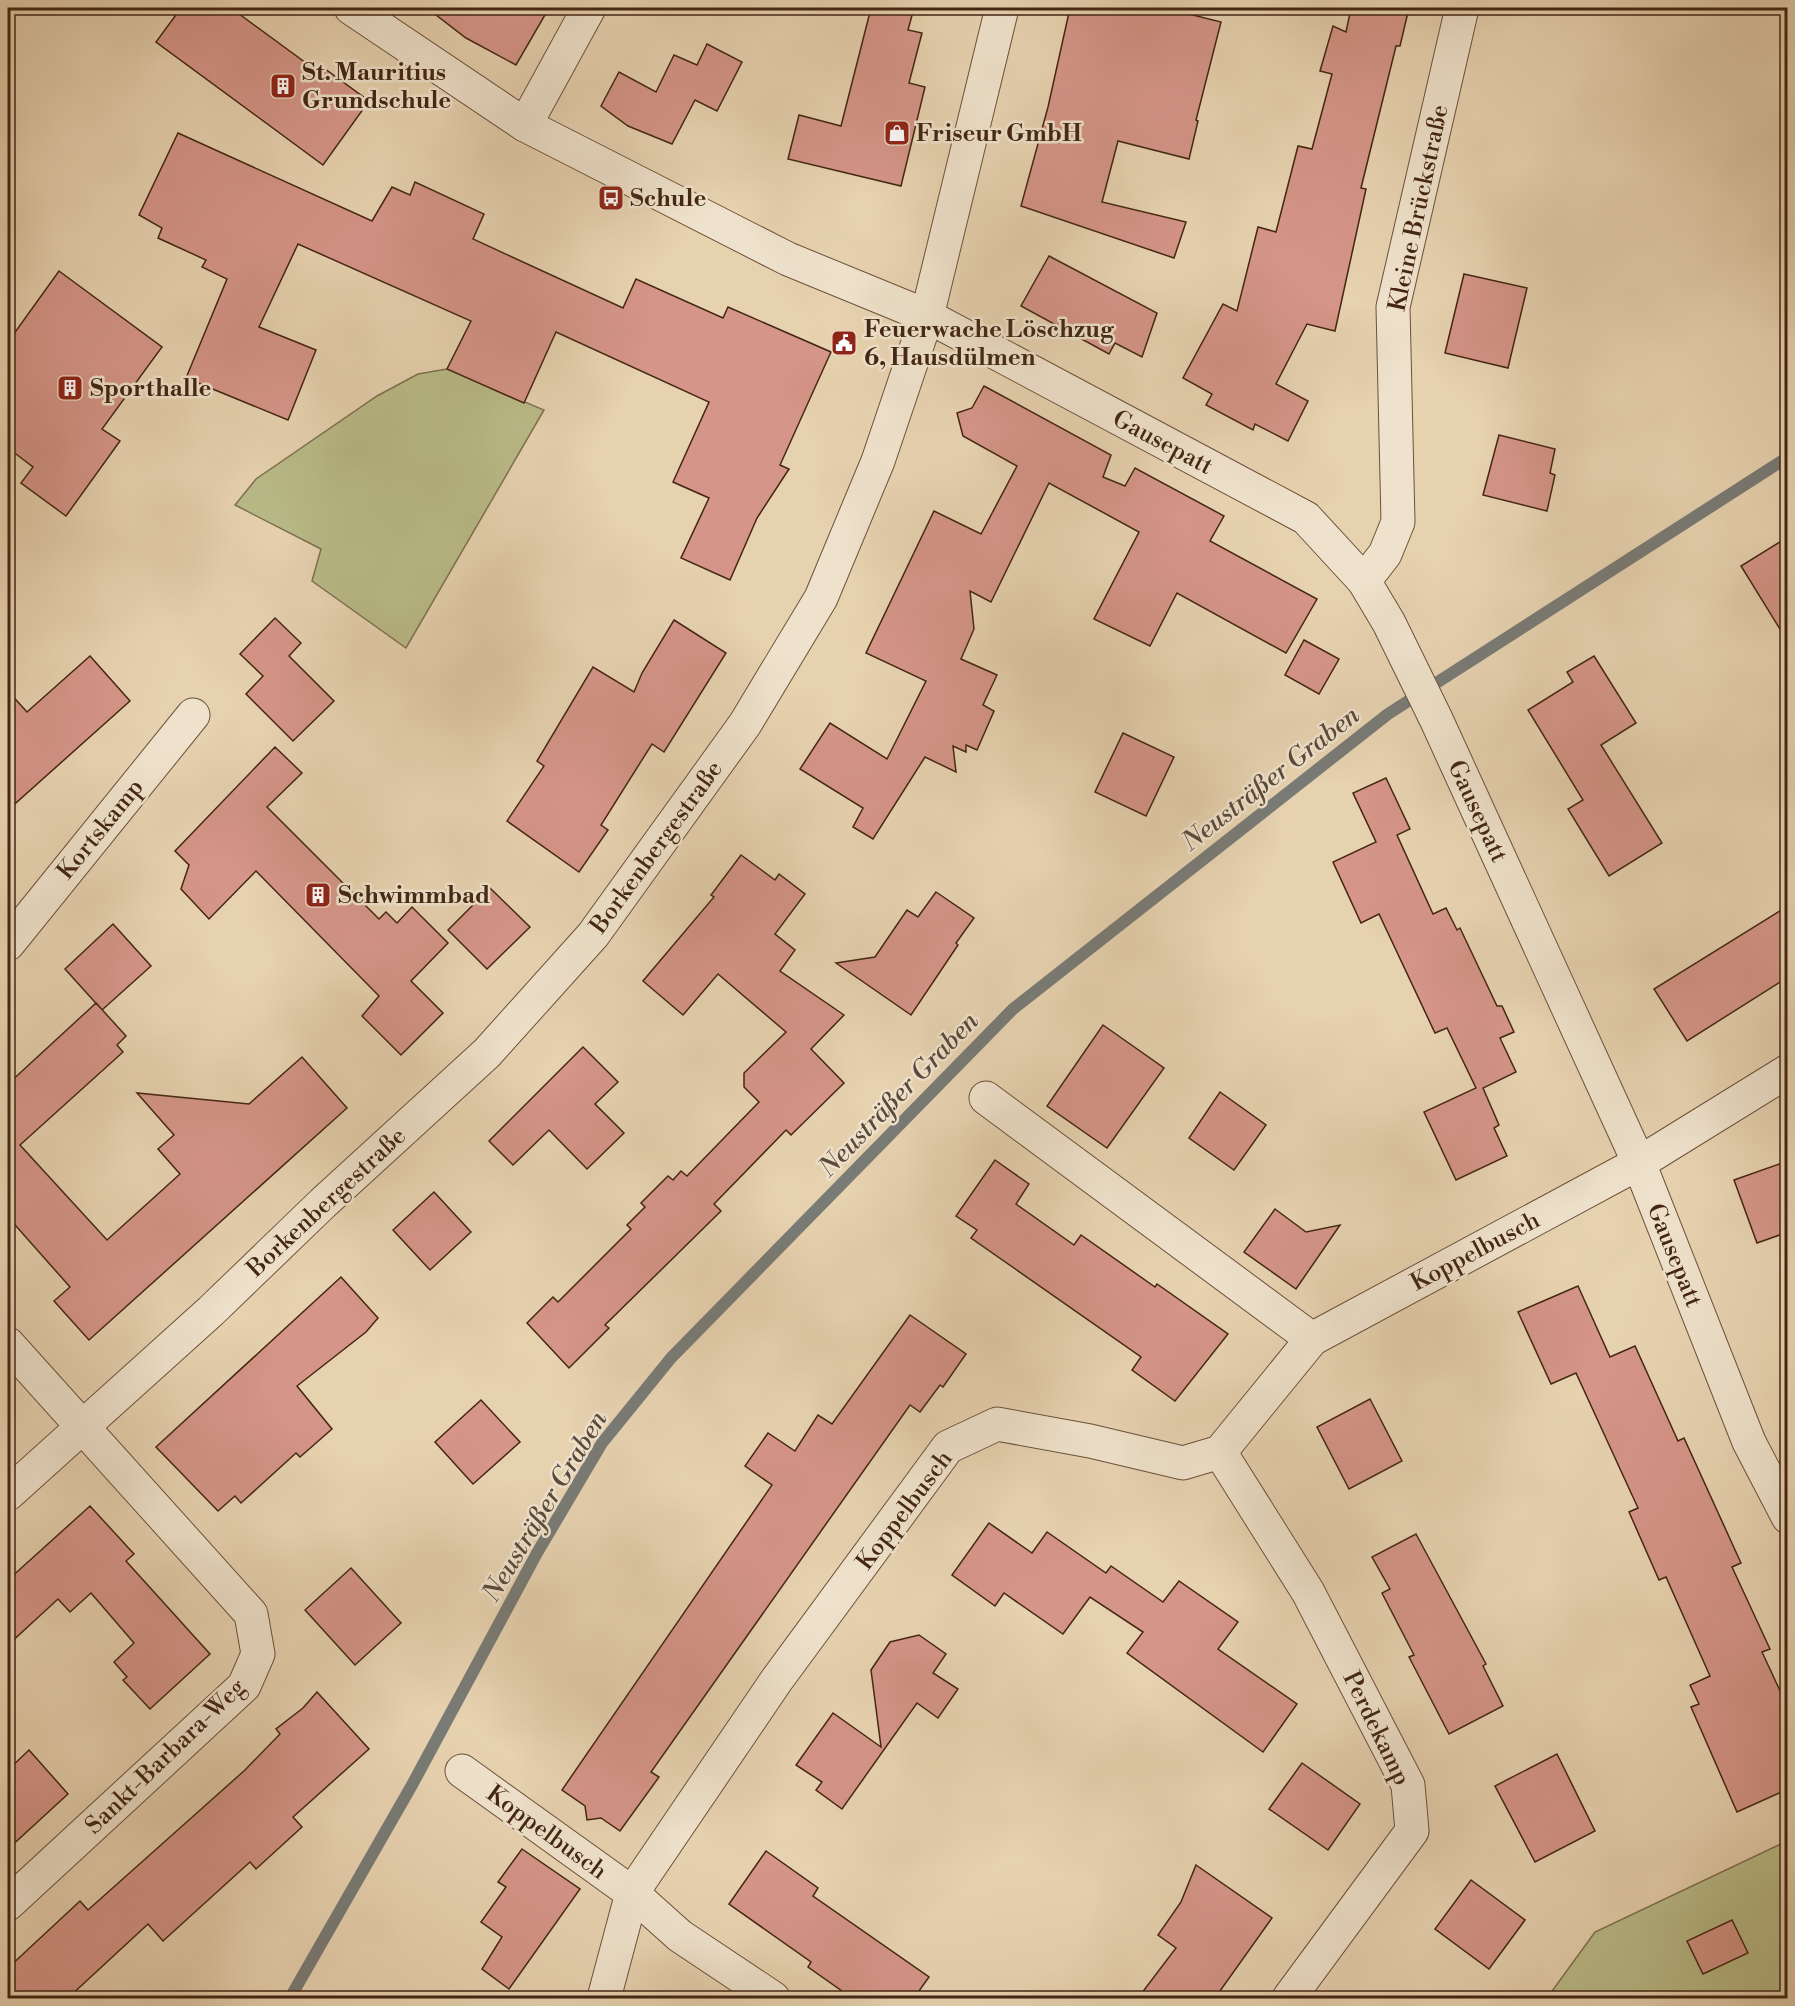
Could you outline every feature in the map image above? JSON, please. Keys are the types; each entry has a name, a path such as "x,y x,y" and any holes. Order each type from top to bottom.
{"street":[{"name":"Gausepatt","path":"351,8 525,125 788,259 927,316 1306,518 1364,581 1389,622 1433,712 1639,1163 1749,1442 1788,1517"},
{"path":"525,125 589,8"},
{"name":"Borkenbergestraße","path":"8,1494 211,1311 323,1203 487,1053 593,935 746,724 820,598 878,461 927,316 1002,8"},
{"name":"Kleine Brückstraße","path":"1364,581 1385,554 1398,522 1393,307 1462,8"},
{"name":"Kortskamp","path":"8,944 193,715"},
{"name":"Koppelbusch","path":"604,1998 632,1893 776,1681 948,1447 997,1424 1090,1441 1183,1463 1220,1452 1312,1339 1639,1163 1788,1071"},
{"path":"986,1098 1312,1339"},
{"path":"8,1344 82,1426"},
{"name":"Sankt-Barbara-Weg","path":"8,1905 244,1686 258,1654 251,1614 82,1426"},
{"name":"Perdekamp","path":"1220,1452 1308,1592 1408,1785 1412,1831 1289,1998"},
{"name":"Koppelbusch","path":"462,1771 632,1893 680,1936 773,1998"}],"green space":[{"path":"447,369 544,410 406,648 312,581 321,549 235,505 256,479 377,396 418,374"},
{"path":"1787,1841 1787,1998 1547,1998 1595,1932"}],"building":[{"name":"St. Mauritius Grundschule","path":"181,8 231,8 317,71 321,66 369,101 323,165 156,42"},
{"path":"427,8 549,8 516,65 466,38"},
{"path":"871,8 914,8 908,30 922,33 909,83 925,87 901,186 788,159 799,115 841,126"},
{"path":"1070,8 1165,8 1221,22 1196,120 1198,121 1189,159 1118,141 1102,202 1186,222 1174,258 1021,206 1048,107"},
{"path":"1351,8 1409,8 1400,46 1396,46 1361,188 1366,189 1335,331 1307,324 1276,384 1308,401 1288,441 1255,424 1253,430 1206,405 1212,394 1183,378 1223,304 1237,311 1258,227 1276,232 1298,146 1312,149 1332,74 1320,71 1333,26 1346,32"},
{"path":"707,44 742,62 717,111 695,100 672,144 628,126 601,106 619,72 656,92 674,55 697,65"},
{"path":"178,133 372,221 392,187 410,195 415,182 484,214 473,239 623,308 636,279 723,318 728,307 831,352 780,465 789,469 757,518 730,580 681,558 709,498 673,482 709,402 556,332 524,403 447,369 471,321 298,244 259,327 316,350 288,420 186,378 227,279 202,267 206,260 158,238 162,228 139,215"},
{"path":"1049,256 1157,313 1142,357 1115,343 1109,354 1021,306"},
{"name":"Sporthalle","path":"59,271 162,347 102,429 120,441 66,516 21,483 33,467 8,448 8,342"},
{"path":"1464,274 1527,288 1508,368 1445,353"},
{"path":"984,386 1111,455 1103,477 1125,486 1135,468 1224,516 1210,541 1317,599 1286,653 1177,593 1150,646 1094,619 1139,532 1049,483 991,602 970,591 974,629 961,659 997,675 983,705 994,711 977,750 966,745 966,752 953,746 956,772 925,757 873,839 853,827 863,808 800,769 830,723 887,759 926,681 866,653 934,511 981,534 1017,466 963,436 957,413 972,408"},
{"path":"1499,435 1555,449 1550,473 1555,475 1547,511 1483,495"},
{"path":"1788,537 1788,642 1741,566"},
{"path":"275,618 301,643 289,656 334,701 293,741 246,694 263,676 240,654"},
{"path":"674,620 726,653 664,752 652,744 601,825 608,830 579,872 507,821 544,766 537,761 593,667 634,692 642,673"},
{"path":"1304,640 1339,659 1319,694 1285,675"},
{"path":"90,656 130,701 8,810 8,691 27,712"},
{"path":"1594,656 1636,723 1601,745 1662,843 1609,876 1568,809 1583,800 1528,710 1573,682 1567,672"},
{"path":"1123,733 1174,757 1146,816 1095,792"},
{"path":"275,747 302,773 267,807 379,919 386,912 397,923 412,907 448,943 411,981 443,1013 401,1055 362,1016 379,996 256,871 209,919 181,889 189,865 175,851"},
{"path":"1386,778 1410,829 1397,835 1433,914 1446,908 1457,930 1460,928 1497,1006 1502,1006 1514,1032 1500,1038 1516,1072 1483,1088 1499,1125 1494,1128 1507,1156 1456,1180 1424,1112 1476,1088 1447,1028 1435,1033 1379,914 1361,923 1333,862 1376,842 1353,793"},
{"path":"741,855 775,880 779,874 805,894 775,934 795,950 780,971 844,1015 811,1049 844,1083 791,1135 786,1130 714,1204 721,1211 605,1325 609,1328 569,1368 527,1323 553,1297 558,1302 631,1229 627,1225 645,1207 641,1203 668,1176 673,1180 681,1171 687,1176 759,1102 744,1087 744,1073 786,1032 718,974 683,1015 643,981 714,897 711,895"},
{"path":"490,888 530,927 487,969 448,930"},
{"path":"936,892 974,918 911,1015 836,963 875,957 907,910 918,917"},
{"path":"1788,906 1788,977 1687,1041 1654,989"},
{"path":"113,924 151,966 102,1010 65,969"},
{"path":"96,1003 126,1036 117,1045 123,1052 20,1145 107,1240 180,1174 158,1149 174,1135 137,1093 249,1104 302,1057 347,1108 89,1340 54,1301 70,1287 8,1217 8,1084"},
{"path":"1103,1025 1164,1068 1107,1148 1047,1106"},
{"path":"583,1047 618,1082 595,1104 624,1133 587,1169 549,1130 513,1165 489,1141"},
{"path":"1220,1092 1266,1125 1234,1170 1189,1138"},
{"path":"995,1160 1029,1184 1016,1204 1074,1245 1081,1235 1155,1287 1157,1284 1228,1334 1175,1401 1132,1370 1141,1357 971,1238 977,1230 956,1216"},
{"path":"1788,1161 1788,1232 1757,1243 1734,1180"},
{"path":"434,1192 471,1232 430,1270 393,1230"},
{"path":"1275,1209 1306,1232 1340,1225 1296,1289 1244,1252"},
{"path":"341,1277 378,1318 366,1332 297,1386 332,1429 300,1457 296,1453 241,1503 235,1496 218,1511 156,1447"},
{"path":"1578,1286 1610,1357 1635,1346 1678,1441 1684,1438 1741,1563 1732,1567 1770,1649 1762,1652 1788,1708 1788,1789 1737,1812 1691,1707 1699,1704 1690,1685 1710,1676 1666,1577 1659,1580 1629,1512 1638,1508 1576,1373 1551,1384 1518,1312"},
{"path":"910,1315 966,1354 943,1387 940,1385 920,1412 910,1405 651,1772 659,1777 620,1831 601,1818 587,1820 585,1806 562,1790 772,1485 745,1466 768,1433 795,1451 818,1415 832,1424"},
{"path":"1370,1399 1402,1461 1349,1489 1317,1427"},
{"path":"481,1400 520,1442 473,1484 435,1442"},
{"path":"90,1506 134,1554 126,1561 210,1654 150,1709 123,1680 127,1677 114,1662 134,1643 91,1593 70,1612 58,1599 8,1645 8,1580"},
{"path":"989,1523 1032,1553 1047,1532 1106,1573 1111,1566 1163,1602 1179,1581 1238,1622 1218,1649 1297,1704 1263,1752 1127,1653 1143,1632 1090,1597 1063,1634 1004,1593 995,1606 952,1575"},
{"path":"1416,1534 1486,1664 1483,1666 1503,1706 1449,1734 1409,1657 1414,1655 1382,1593 1390,1589 1372,1557"},
{"path":"351,1568 401,1623 355,1665 305,1610"},
{"path":"919,1635 946,1654 933,1673 958,1689 938,1718 917,1703 842,1809 816,1790 822,1782 796,1765 833,1713 881,1747 871,1670 890,1642"},
{"path":"317,1692 369,1749 293,1817 302,1827 256,1869 250,1862 163,1941 148,1924 68,1998 8,1998 8,1968 80,1901 88,1910 245,1770 280,1734 276,1729 303,1708"},
{"path":"29,1750 68,1794 8,1849 8,1770"},
{"path":"1557,1754 1595,1831 1535,1862 1495,1786"},
{"path":"1302,1763 1360,1804 1328,1850 1269,1809"},
{"path":"522,1849 580,1889 509,1989 482,1969 502,1937 481,1922 506,1887 498,1882"},
{"path":"766,1851 818,1888 813,1896 929,1977 914,1998 852,1998 808,1967 811,1962 729,1904"},
{"path":"1196,1865 1272,1918 1215,1998 1138,1998 1176,1948 1158,1935 1181,1902"},
{"path":"1471,1880 1525,1920 1489,1969 1435,1929"},
{"path":"1732,1920 1748,1953 1703,1974 1687,1941"}],"waterway":[{"name":"Neusträßer Graben","path":"290,1998 412,1785 537,1553 602,1443 671,1358 1013,1009 1388,714 1788,457"}],"place":[{"name":"St. Mauritius Grundschule","path":"283,86"},
{"name":"Friseur GmbH","path":"897,133"},
{"name":"Schule","path":"611,198"},
{"name":"Feuerwache Löschzug 6, Hausdülmen","path":"844,343"},
{"name":"Sporthalle","path":"70,388"},
{"name":"Schwimmbad","path":"318,895"}]}
